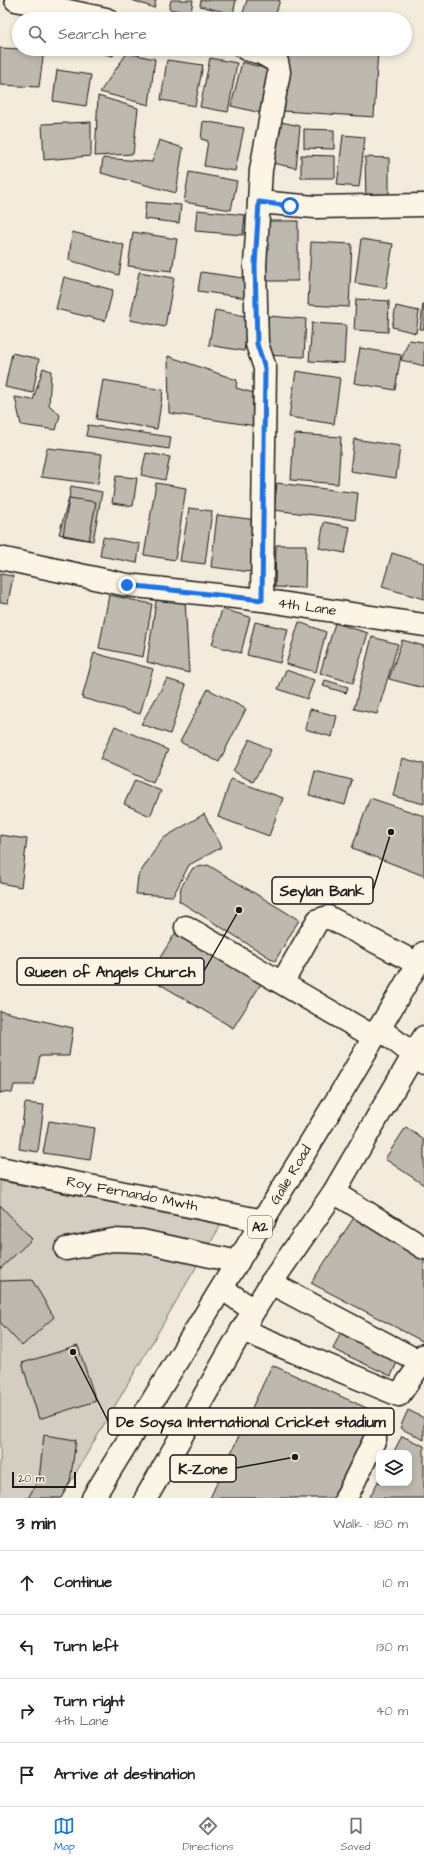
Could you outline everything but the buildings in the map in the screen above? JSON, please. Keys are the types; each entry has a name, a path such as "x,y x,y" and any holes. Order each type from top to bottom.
{"main road":[{"path":"16,0 73,12"},
{"path":"262,600 265,368 257,344 255,265 261,170 279,72 277,62 266,56"},
{"path":"259,202 315,207 424,205"},
{"name":"4th Lane","path":"0,558 127,585 262,600 424,625"},
{"path":"282,983 318,920 328,917 421,959"},
{"path":"146,1498 253,1310 334,1192 421,1051 377,1033 282,983 186,927"},
{"name":"Galle Road","path":"93,1498 264,1221 421,959"},
{"name":"Roy Fernando Mwth","path":"0,1168 264,1221"},
{"path":"334,1192 424,1248"},
{"path":"66,1249 112,1240 142,1241 238,1262"},
{"path":"271,1283 416,1360 424,1354"},
{"path":"222,1288 253,1310"},
{"path":"242,1330 399,1395 424,1359"},
{"path":"346,1498 375,1439"}],"shaded area":[{"path":"0,1181 222,1223 61,1498 0,1498"}],"place":[{"name":"Seylan Bank","path":"391,832"},
{"name":"Queen of Angels Church","path":"239,910"},
{"name":"De Soysa International Cricket stadium","path":"73,1352"},
{"name":"K-Zone","path":"295,1457"}],"route":[{"path":"127,585 262,600 265,368 257,344 255,265 259,202 290,206"}]}
